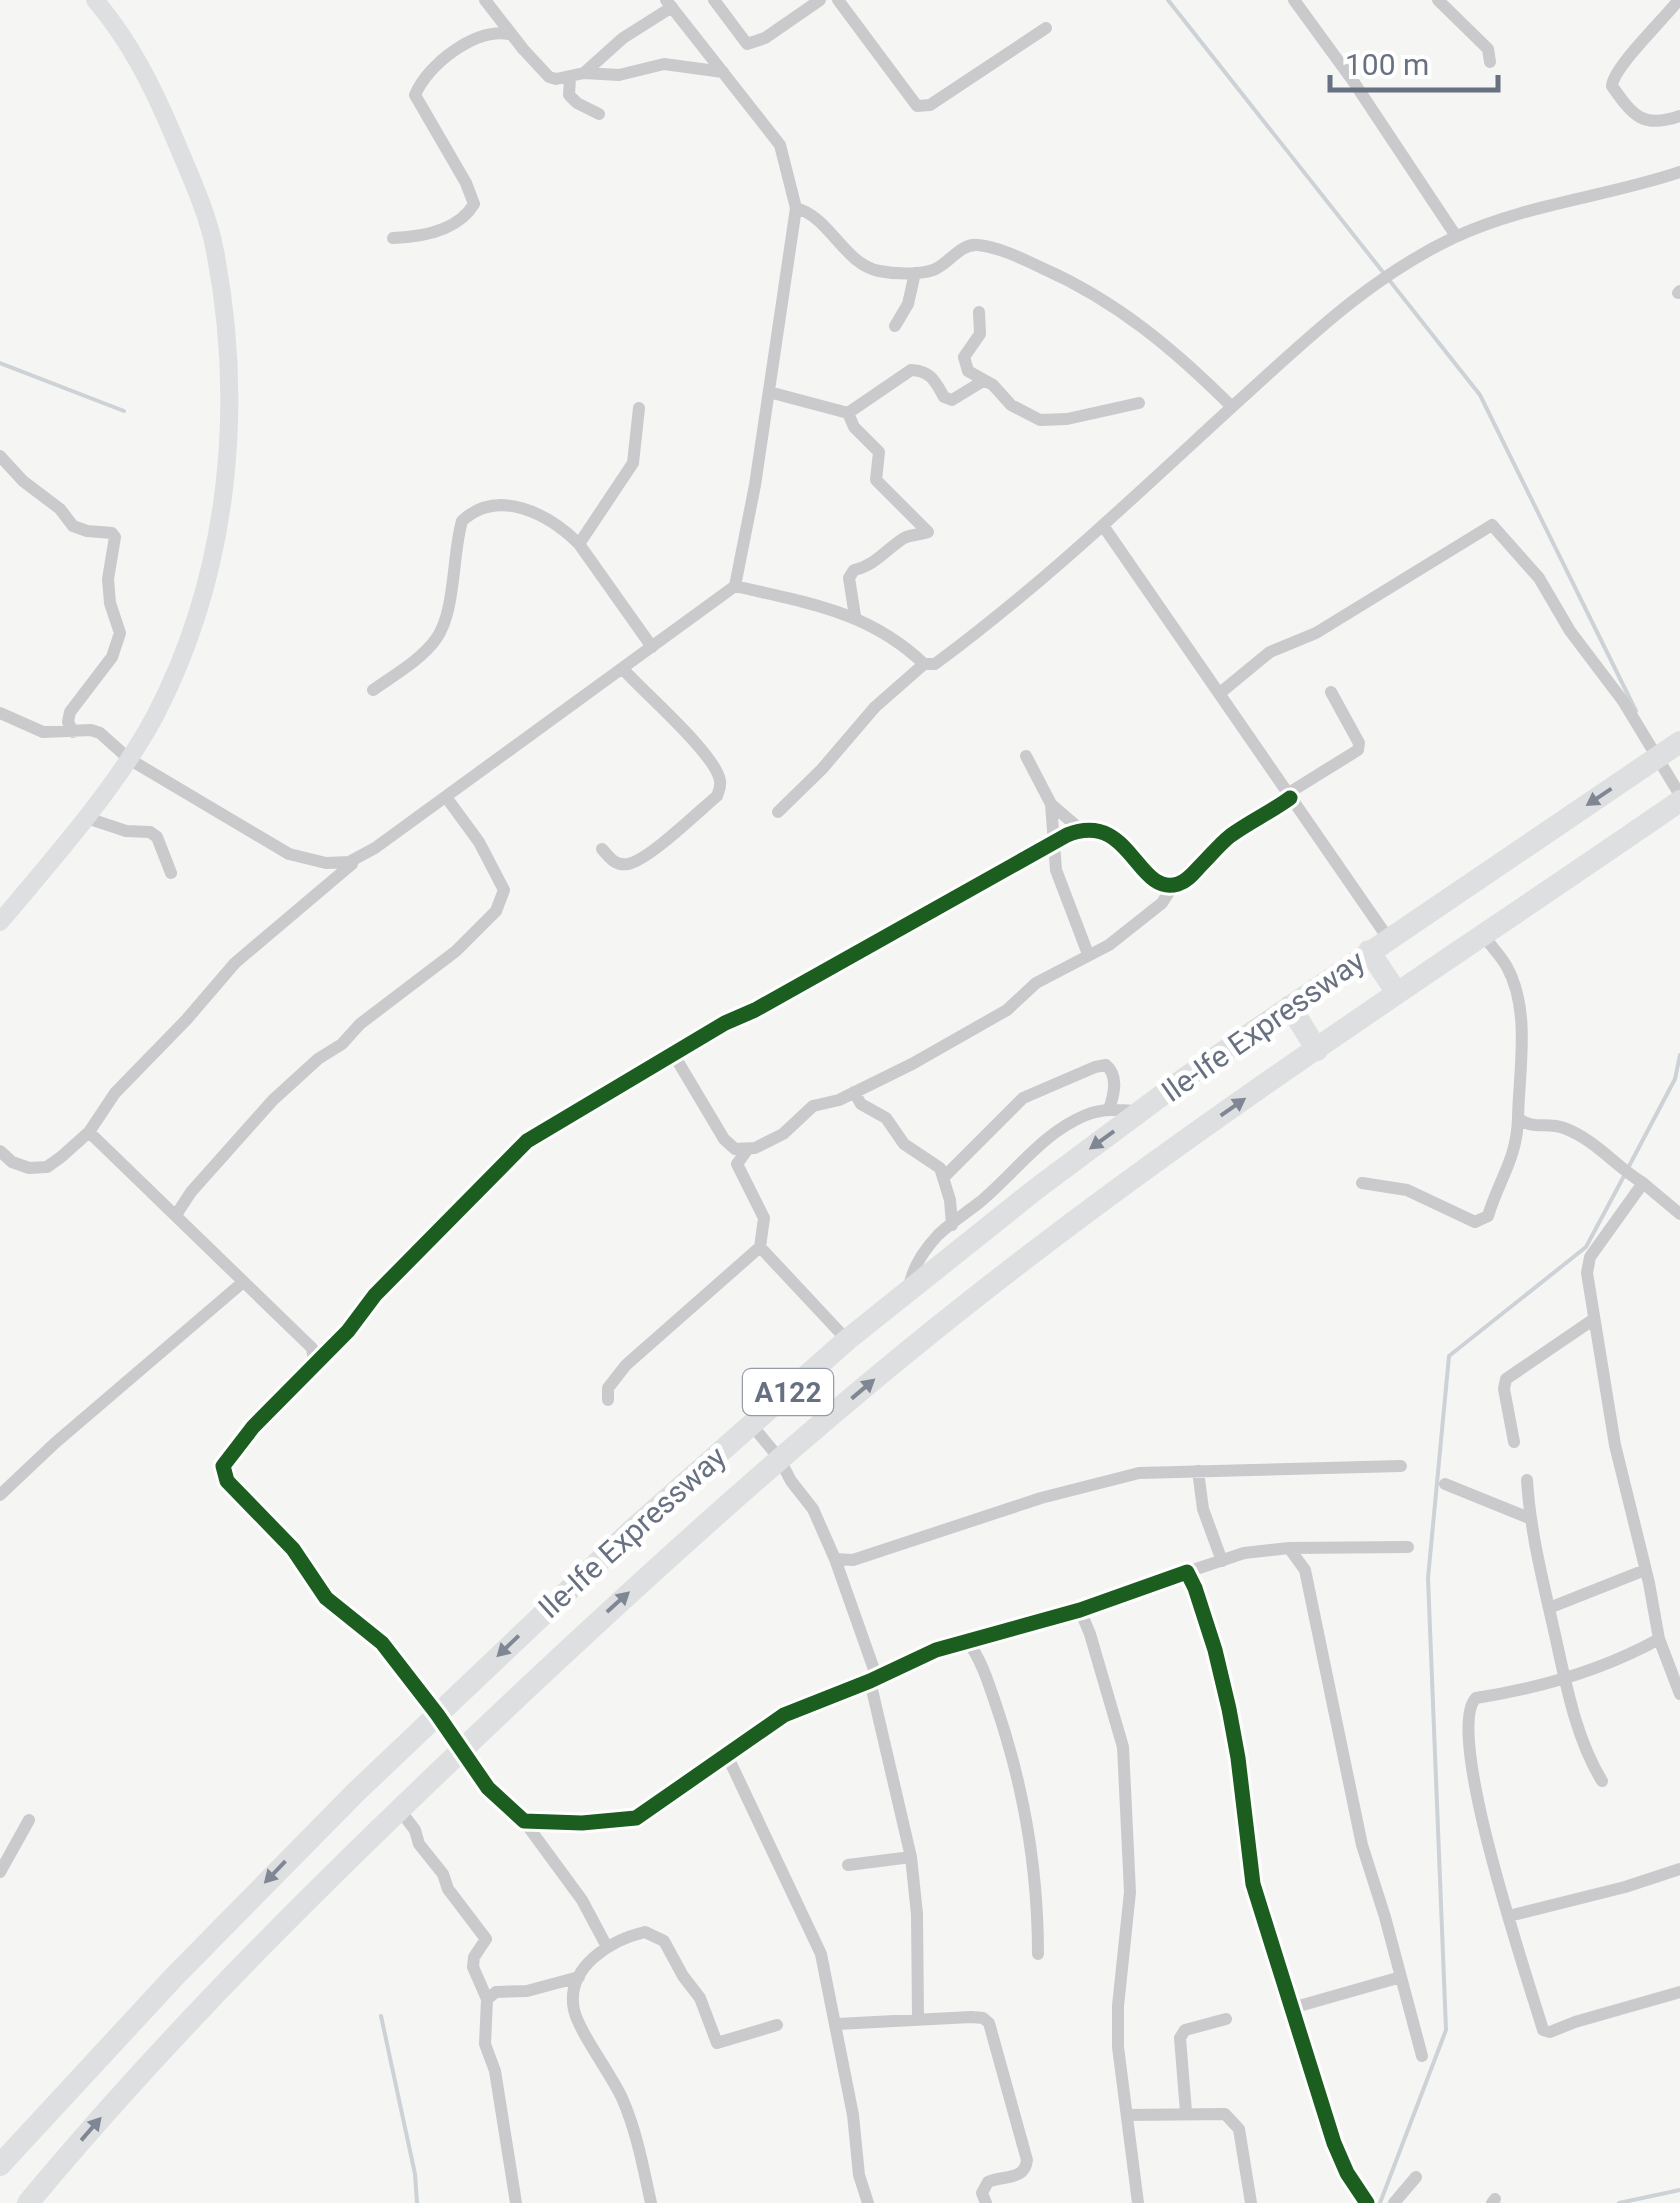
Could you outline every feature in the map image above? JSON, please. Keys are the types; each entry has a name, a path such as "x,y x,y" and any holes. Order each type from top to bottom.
{"highway":[{"name":"Ile-Ife Expressway","path":"0,2165 227,1922 437,1714 603,1557 908,1288 1141,1111 1378,945 1680,742"},
{"name":"Ile-Ife Expressway","path":"28,2203 197,2012 399,1809 609,1610 779,1458 1028,1256 1190,1137 1680,798"},
{"path":"1378,945 1397,993"},
{"path":"1290,1006 1317,1050"}],"street":[{"path":"0,922 129,759 155,715 186,644 214,560 230,426 230,356 214,248 182,158 134,52 95,0"},
{"path":"485,0 509,34 549,77 619,75 664,64 723,72"},
{"path":"714,0 747,44 765,38 820,0"},
{"path":"838,0 917,106 930,105 1046,28"},
{"path":"1294,0 1456,236"},
{"path":"1438,0 1488,49 1490,62"},
{"path":"1676,2 1618,68 1612,86 1630,112 1642,120 1663,122 1680,116"},
{"path":"0,1151 12,1162 29,1168 47,1167 89,1132 115,1093 235,963 336,874 735,586 796,208 780,145 669,4 577,75 569,95 576,104 599,114"},
{"path":"1661,23 1680,23"},
{"path":"393,238 420,237 439,231 469,213 474,204 466,184 415,95 424,80 452,53 484,35 509,34"},
{"path":"735,586 855,616 894,638 924,664 935,664 1104,526 1359,294 1456,236 1511,216 1680,172"},
{"path":"796,208 808,212 860,263 878,271 934,270 964,247 975,244 1023,259 1086,287 1185,360 1232,407"},
{"path":"896,326 908,304 915,273"},
{"path":"979,312 980,334 964,357 968,371 994,385 1012,405 1040,420 1067,419 1139,403"},
{"path":"769,392 848,412 911,370 933,376 944,397 952,400 983,381"},
{"path":"579,544 633,462 639,408"},
{"path":"848,412 854,427 879,452 876,480 928,530 924,536 906,537 880,560 854,570 850,578 855,616"},
{"path":"0,456 23,481 60,509 73,526 115,536 108,578 110,603 120,633 112,657 70,712 68,722 73,732"},
{"path":"373,690 436,639 450,591 462,521 473,510 486,505 526,508 564,530 579,544 652,648"},
{"path":"1220,692 1270,652 1316,633 1492,525 1539,578 1570,630 1623,702 1680,798"},
{"path":"1104,526 1220,692 1378,945"},
{"path":"778,812 875,708 924,664"},
{"path":"602,849 613,862 626,865 642,858 717,796 722,784 696,744 623,668"},
{"path":"1026,756 1052,804 1081,830 1114,836 1157,882 1173,886 1184,882 1229,837 1358,750 1360,743 1331,692"},
{"path":"0,713 43,732 100,733 129,759 289,854 326,863 349,862 375,848"},
{"path":"176,1215 191,1192 273,1100 318,1059 342,1044 360,1024 456,951 496,910 504,890 495,868 446,797"},
{"path":"1052,804 1056,870 1088,954"},
{"path":"84,816 126,830 150,832 157,837 172,873"},
{"path":"606,1945 582,1900 524,1822 488,1788 382,1643 326,1598 293,1550 228,1481 224,1473 227,1458 348,1331 375,1295 527,1140 725,1023 1081,830"},
{"path":"674,1055 724,1139 734,1149 747,1150 782,1134 813,1106 839,1100 1007,1010 1036,984 1108,945 1162,903 1173,886"},
{"path":"1362,1183 1407,1190 1475,1222 1488,1216 1498,1182 1512,1161 1522,1053 1518,997 1507,966 1482,935"},
{"path":"944,1177 1023,1098 1094,1067 1106,1065 1114,1077 1109,1109"},
{"path":"854,1092 861,1104 886,1118 904,1144 930,1160 944,1177 952,1225"},
{"path":"908,1288 918,1260 940,1233 1055,1133 1086,1115 1109,1109 1141,1111"},
{"path":"1518,1118 1526,1124 1565,1128 1588,1140 1680,1214"},
{"path":"89,1132 312,1348 315,1366"},
{"path":"608,1400 608,1388 626,1365 760,1247 764,1218 737,1164 747,1150"},
{"path":"1643,1183 1588,1263 1615,1445 1659,1638 1680,1694"},
{"path":"950,1200 968,1210"},
{"path":"760,1247 847,1340"},
{"path":"0,1495 242,1283"},
{"path":"1514,1442 1504,1389 1506,1379 1594,1318"},
{"path":"312,1348 330,1348"},
{"path":"751,1424 813,1510 835,1559 874,1679 911,1857 918,1931 918,2018"},
{"path":"835,1559 853,1560 1088,1484 1139,1473 1401,1466"},
{"path":"1198,1471 1203,1508 1222,1561"},
{"path":"1527,1480 1529,1518 1565,1678 1587,1756 1602,1781"},
{"path":"1445,1484 1529,1518"},
{"path":"524,1822 582,1823 636,1818 784,1714 936,1650 1080,1610 1244,1553 1289,1548 1408,1548"},
{"path":"1289,1548 1305,1570 1362,1845 1422,2056"},
{"path":"1549,1608 1646,1570"},
{"path":"1186,1572 1196,1588 1216,1650 1238,1758 1253,1884 1334,2142 1347,2174 1366,2203"},
{"path":"1080,1610 1123,1747 1130,1892 1118,2006 1118,2048 1138,2203"},
{"path":"1659,1638 1614,1662 1517,1692 1476,1698 1469,1705 1471,1762 1486,1839 1543,2030 1550,2032 1680,1992"},
{"path":"968,1642 980,1658 1011,1748 1028,1834 1038,1954"},
{"path":"726,1752 821,1954 837,2024 859,2174 868,2203"},
{"path":"399,1809 415,1830 418,1844 443,1874 448,1889 486,1939 474,1957 473,1967 486,1999 484,2044 495,2071 516,2203"},
{"path":"0,1872 29,1820"},
{"path":"848,1865 911,1857"},
{"path":"1509,1916 1626,1887 1680,1868"},
{"path":"486,1999 496,1992 527,1991 578,1976 606,1945 645,1932 664,1941 700,1998 717,2043 777,2026"},
{"path":"578,1976 574,2010 622,2098 638,2143 651,2203"},
{"path":"1292,2008 1401,1977"},
{"path":"837,2024 972,2017 983,2018 989,2024 1027,2160 1020,2174 988,2182 982,2192 986,2203"},
{"path":"1186,2112 1180,2038 1185,2030 1226,2019"},
{"path":"1127,2115 1186,2112 1225,2114 1233,2119 1239,2129 1251,2203"},
{"path":"1394,2203 1416,2177"}],"waterway":[{"path":"1168,0 1480,395 1636,711"},
{"path":"0,363 124,411"},
{"path":"1628,1168 1675,1079 1680,1055"},
{"path":"1380,2203 1446,2030 1428,1578 1449,1356 1586,1247 1624,1176"},
{"path":"381,2016 415,2174 417,2203"},
{"path":"1619,2203 1680,2190"}],"cycle path":[{"path":"1290,798 1230,836 1178,884 1164,885 1152,878 1105,834 1088,830 1067,835 755,1010 725,1023 527,1141 375,1295 348,1331 253,1427 223,1466 227,1481 293,1549 326,1598 382,1643 488,1788 524,1821 582,1823 636,1818 784,1715 936,1650 1080,1610 1187,1572 1215,1650 1229,1709 1253,1884 1334,2143 1347,2173 1367,2203"}]}
